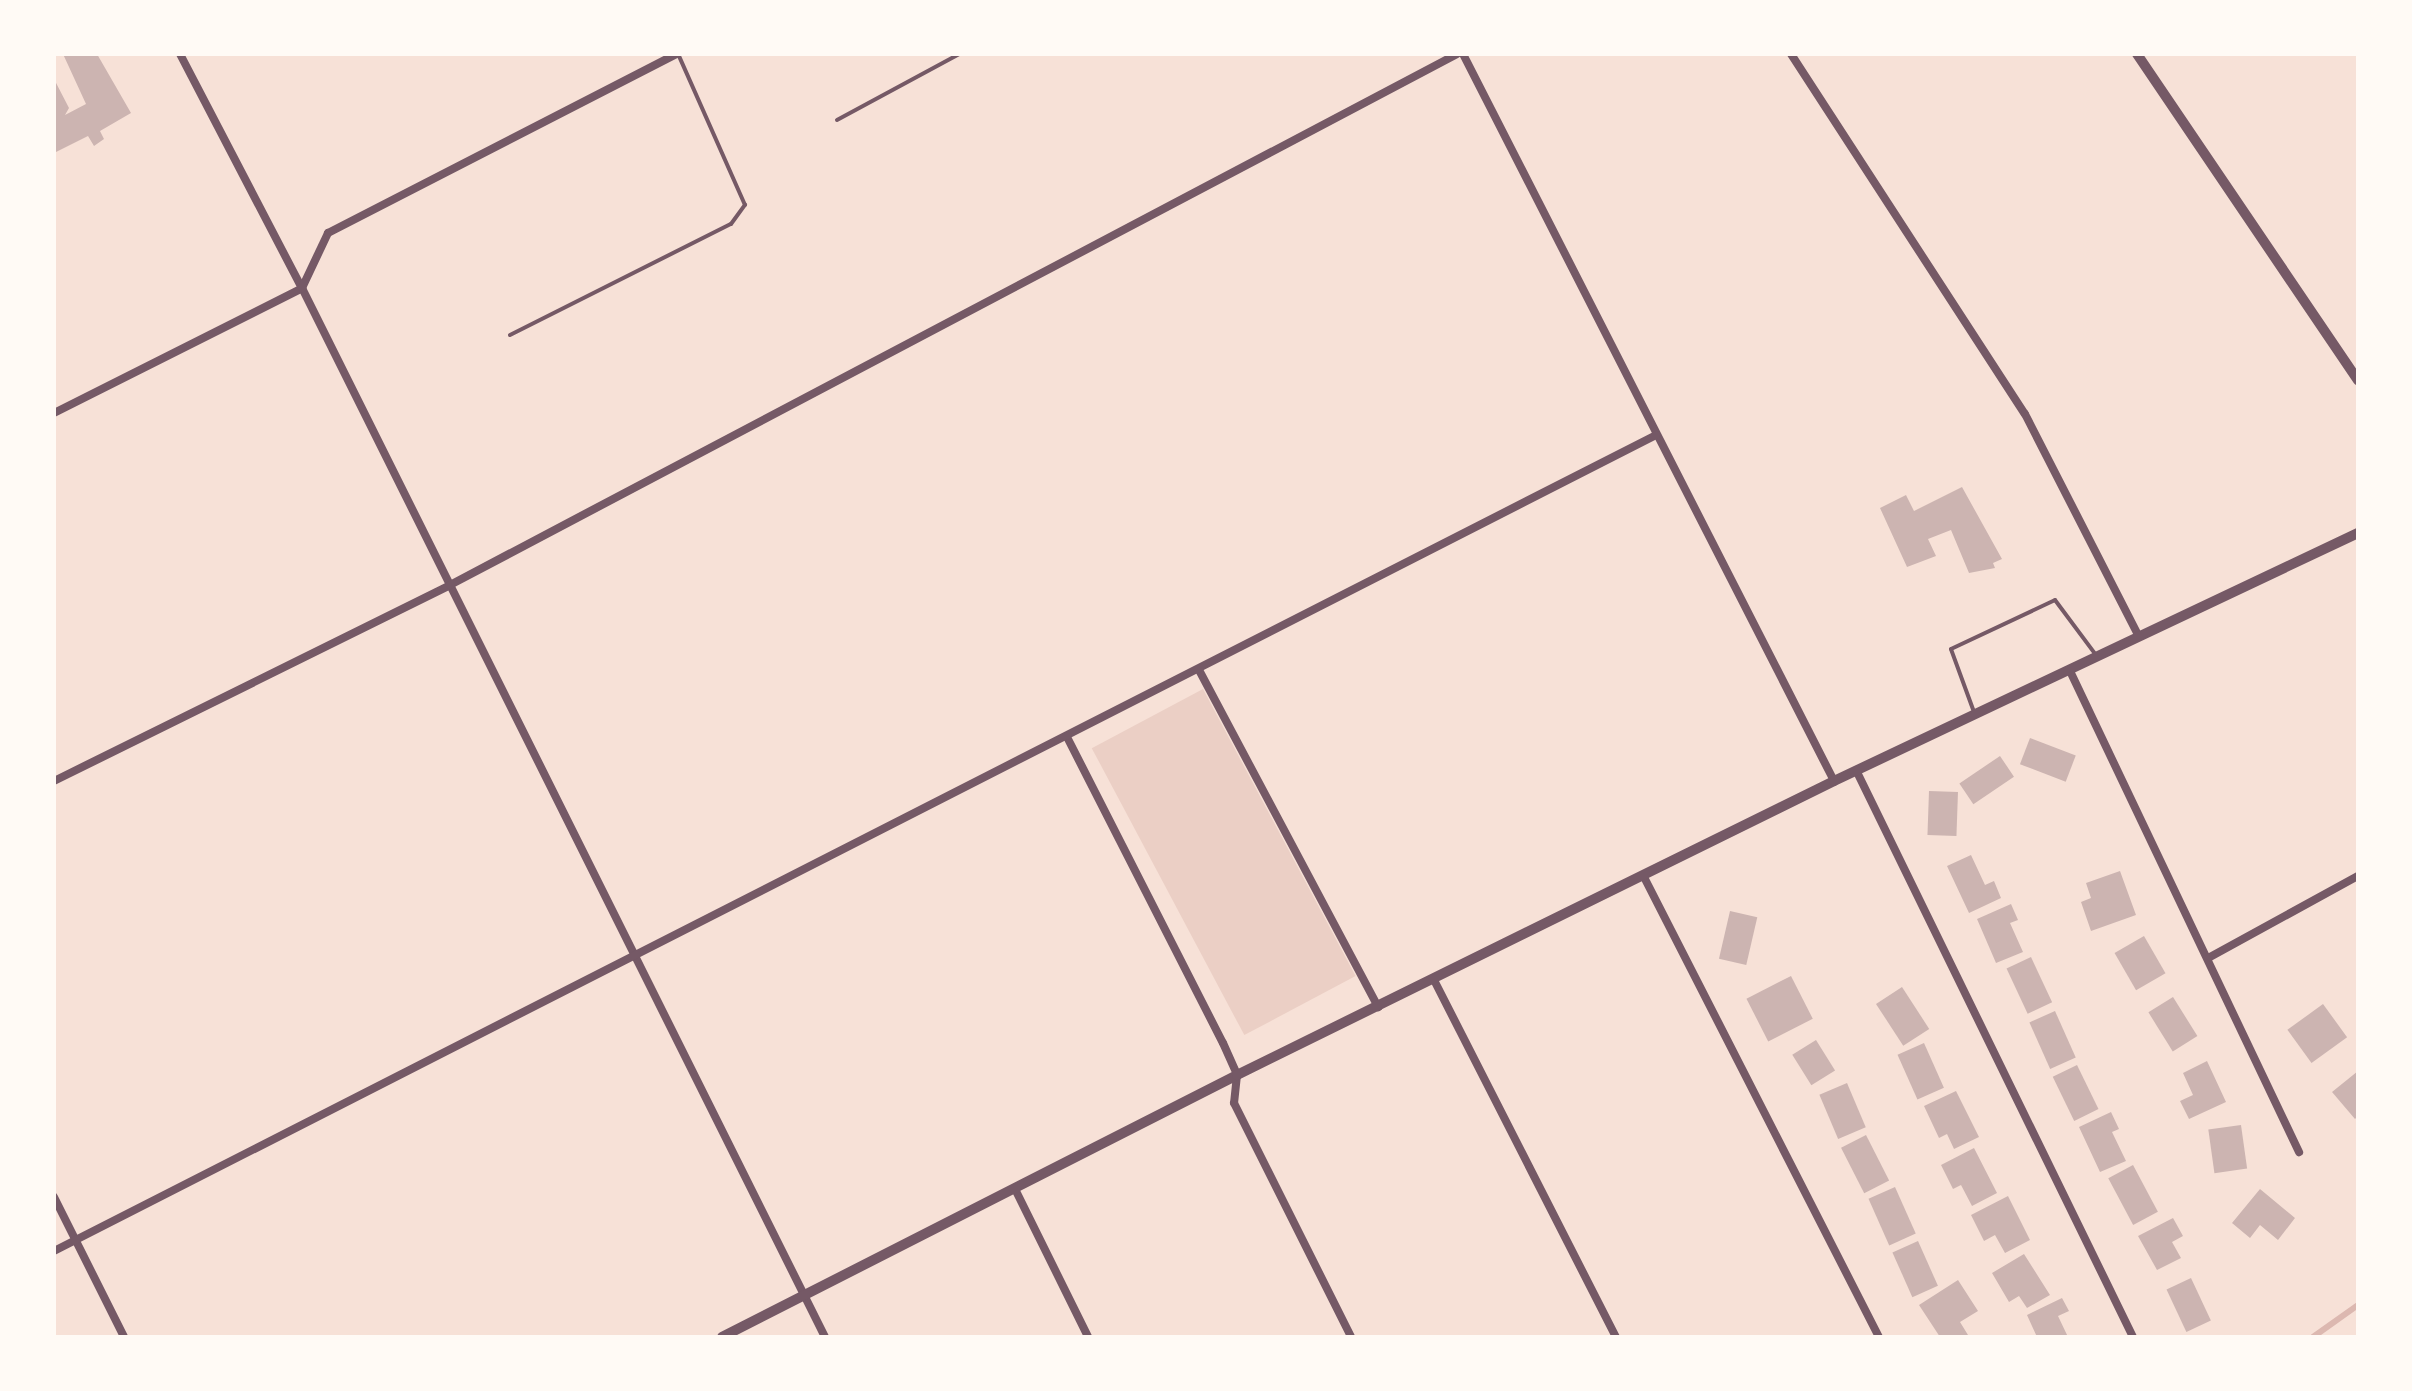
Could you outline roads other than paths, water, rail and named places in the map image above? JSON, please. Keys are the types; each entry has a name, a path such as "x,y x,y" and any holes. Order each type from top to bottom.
{"street":[{"path":"180,54 302,288 637,954 825,1337"},
{"path":"54,413 302,288 328,233 677,54"},
{"path":"54,781 450,585 1457,54"},
{"path":"1463,54 1834,781"},
{"path":"1791,54 2025,414 2138,635"},
{"path":"2137,54 2358,380"},
{"path":"54,1251 1656,435"},
{"path":"722,1337 1016,1191 1237,1075 1645,879 1856,770 2358,533"},
{"path":"1199,670 1378,1007"},
{"path":"2070,671 2210,957 2299,1152"},
{"path":"1067,737 1237,1075 1234,1103 1351,1337"},
{"path":"1856,770 2133,1337"},
{"path":"2210,957 2358,876"},
{"path":"1645,879 1879,1337"},
{"path":"1434,980 1616,1337"},
{"path":"1016,1191 1088,1337"},
{"path":"54,1197 124,1337"}],"lane":[{"path":"510,335 731,224 745,205 677,54"},
{"path":"837,120 959,54"},
{"path":"1976,716 1951,649 2055,600 2097,657"}],"waterway":[{"path":"2313,1337 2358,1305"}]}
